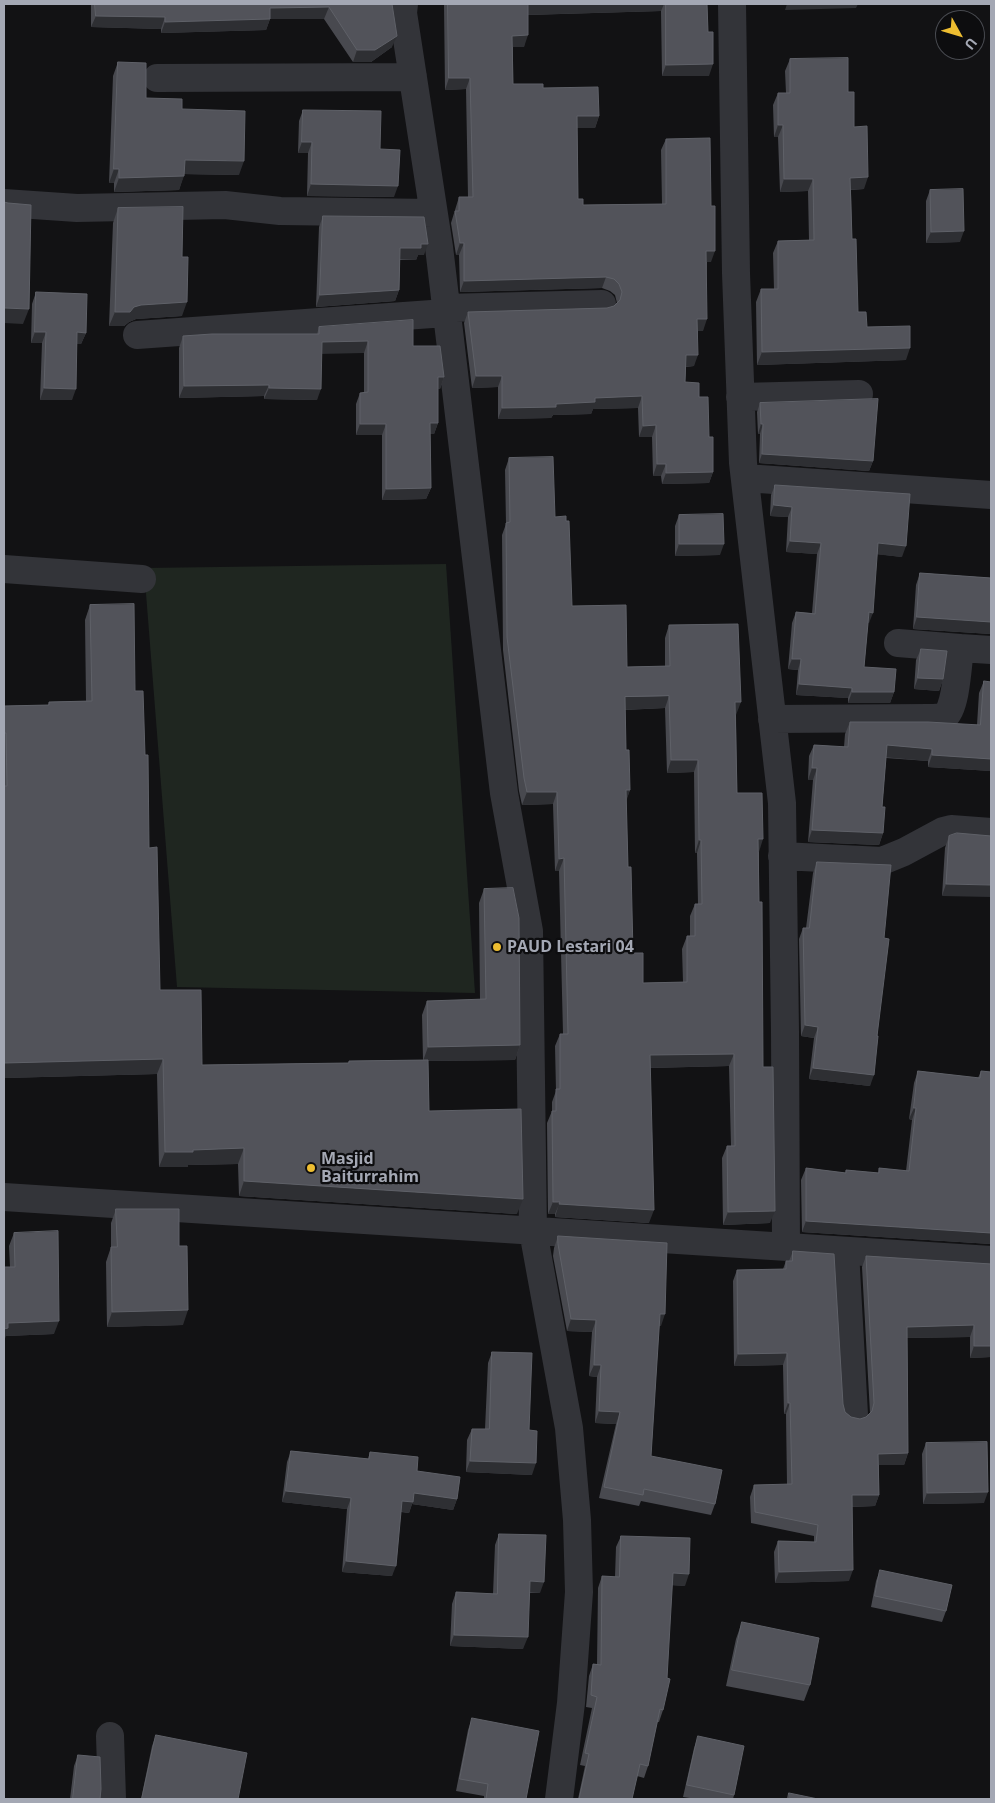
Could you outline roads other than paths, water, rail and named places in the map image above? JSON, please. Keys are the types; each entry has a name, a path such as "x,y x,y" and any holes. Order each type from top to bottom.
{"street":[{"path":"404,4 403,12 446,311 504,793 529,931 533,1231 569,1428 579,1592 571,1703 559,1799"},
{"path":"732,4 736,273 745,478 782,803 786,1032 786,1247"},
{"path":"157,78 413,77"},
{"path":"4,202 77,208 225,206 280,211 433,213"},
{"path":"137,335 446,311 602,304"},
{"path":"740,397 858,394"},
{"path":"745,478 991,495"},
{"path":"4,569 142,579"},
{"path":"898,643 991,650"},
{"path":"772,719 929,718 945,716 950,712 953,702 960,648"},
{"path":"782,856 882,860 904,852 943,831 951,829 991,832"},
{"path":"4,1197 991,1260"},
{"path":"844,1251 854,1415"},
{"path":"110,1736 112,1799"}],"place":[{"name":"PAUD Lestari 04","path":"497,947"},
{"name":"Masjid Baiturrahim","path":"311,1168"}]}
